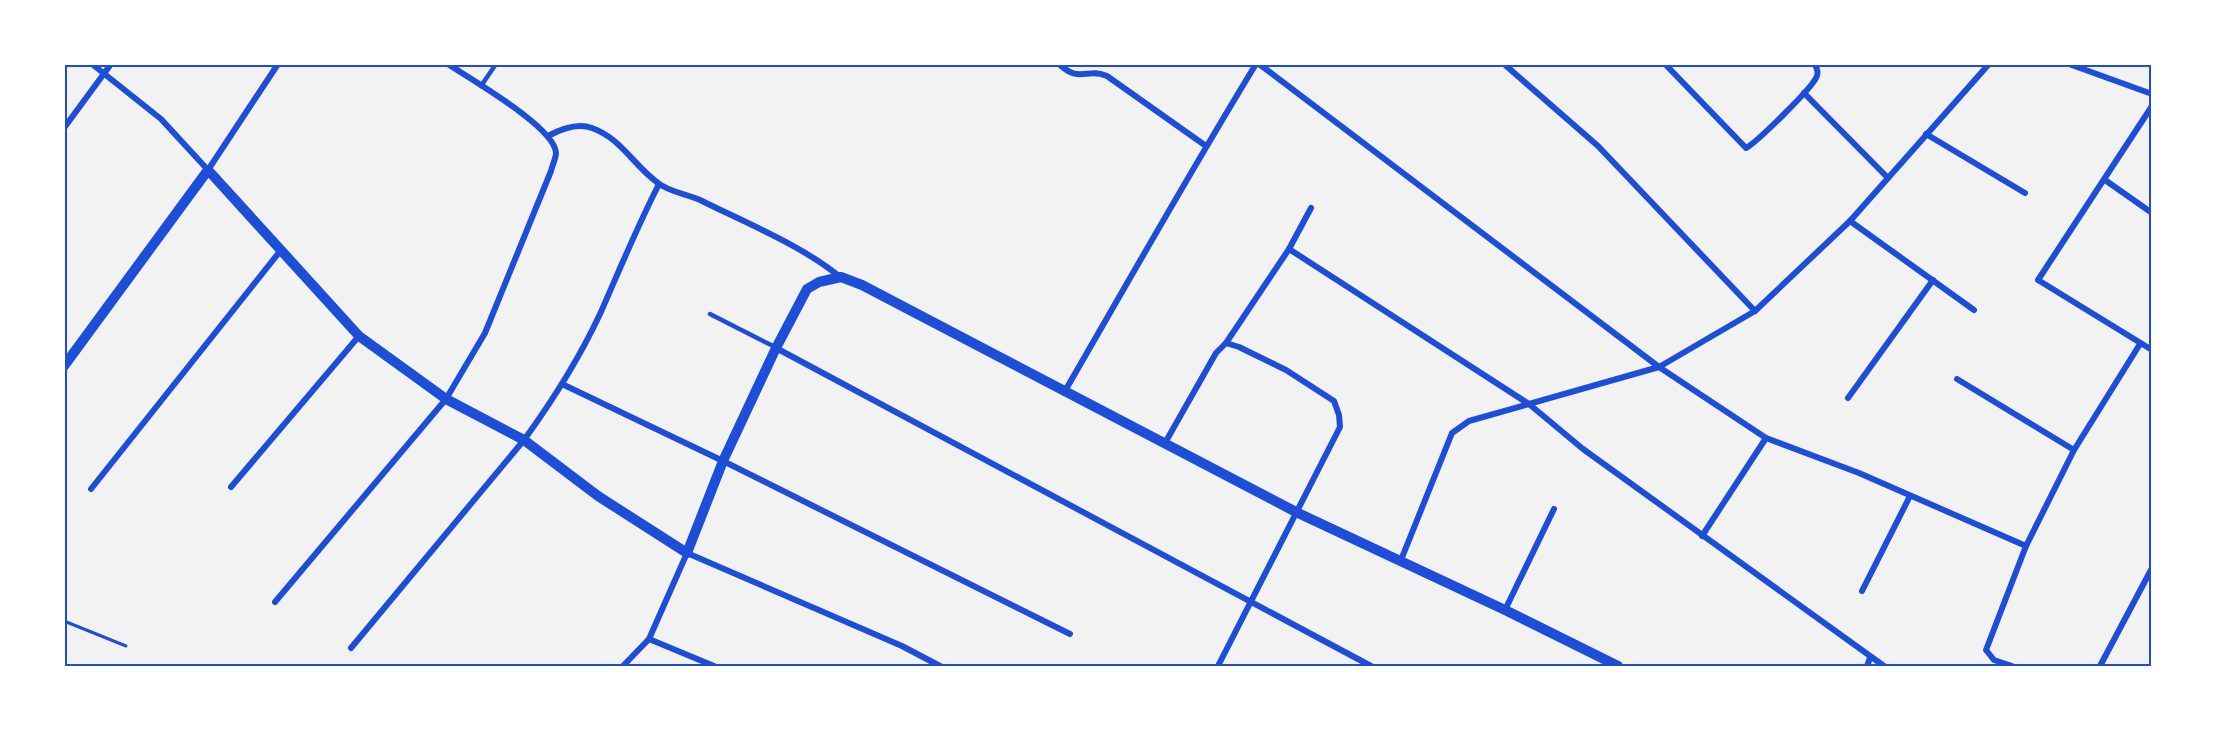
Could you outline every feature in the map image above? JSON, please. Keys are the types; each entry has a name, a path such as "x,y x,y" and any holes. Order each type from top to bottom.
{"street":[{"path":"93,64 161,119 359,336 446,399 524,440 598,496 687,553 902,646 940,666"},
{"path":"64,128 111,64"},
{"path":"64,366 208,170 278,64"},
{"path":"274,602 446,399 485,333 551,171 556,152 548,136 527,117 448,64"},
{"path":"1059,64 1067,72 1078,76 1098,72 1107,76 1206,146"},
{"path":"1065,392 1187,183 1206,146 1258,64 1659,368 1766,438 1859,473 2026,546"},
{"path":"1504,64 1598,146 1755,311"},
{"path":"1665,64 1746,148 1804,93 1818,76 1815,64"},
{"path":"1401,560 1452,433 1469,421 1659,368 1755,311 1850,221 1989,64"},
{"path":"2069,64 2151,94"},
{"path":"1804,93 1888,178"},
{"path":"2151,106 2038,280 2151,350"},
{"path":"548,136 563,128 588,127 610,136 658,184 697,199 791,246 824,263 841,277 862,285 1298,513 1401,560 1618,666"},
{"path":"1926,134 2025,193"},
{"path":"2105,180 2151,213"},
{"path":"351,648 524,440 562,384 599,316 634,233 658,184"},
{"path":"1165,443 1216,353 1226,343 1289,249 1311,208"},
{"path":"1850,221 1974,310"},
{"path":"1289,249 1529,404 1583,449 1884,666"},
{"path":"91,489 280,250"},
{"path":"623,666 649,639 687,553 723,461 776,348 807,289 819,282 841,277"},
{"path":"1848,398 1933,280"},
{"path":"231,487 359,336"},
{"path":"1218,666 1340,427 1339,415 1334,402 1286,370 1226,343"},
{"path":"2012,666 1995,660 1986,650 2026,546 2074,450 2140,344"},
{"path":"776,348 1371,666"},
{"path":"1957,379 2074,450"},
{"path":"562,384 723,461 1070,634"},
{"path":"1702,536 1766,438"},
{"path":"1862,591 1910,496"},
{"path":"1505,610 1554,509"},
{"path":"2100,666 2151,568"},
{"path":"649,639 714,666"},
{"path":"1867,666 1870,658"},
{"path":"631,660 637,666"}],"lane":[{"path":"481,86 496,64"},
{"path":"710,314 776,348"}],"path":[{"path":"64,621 126,646"}]}
